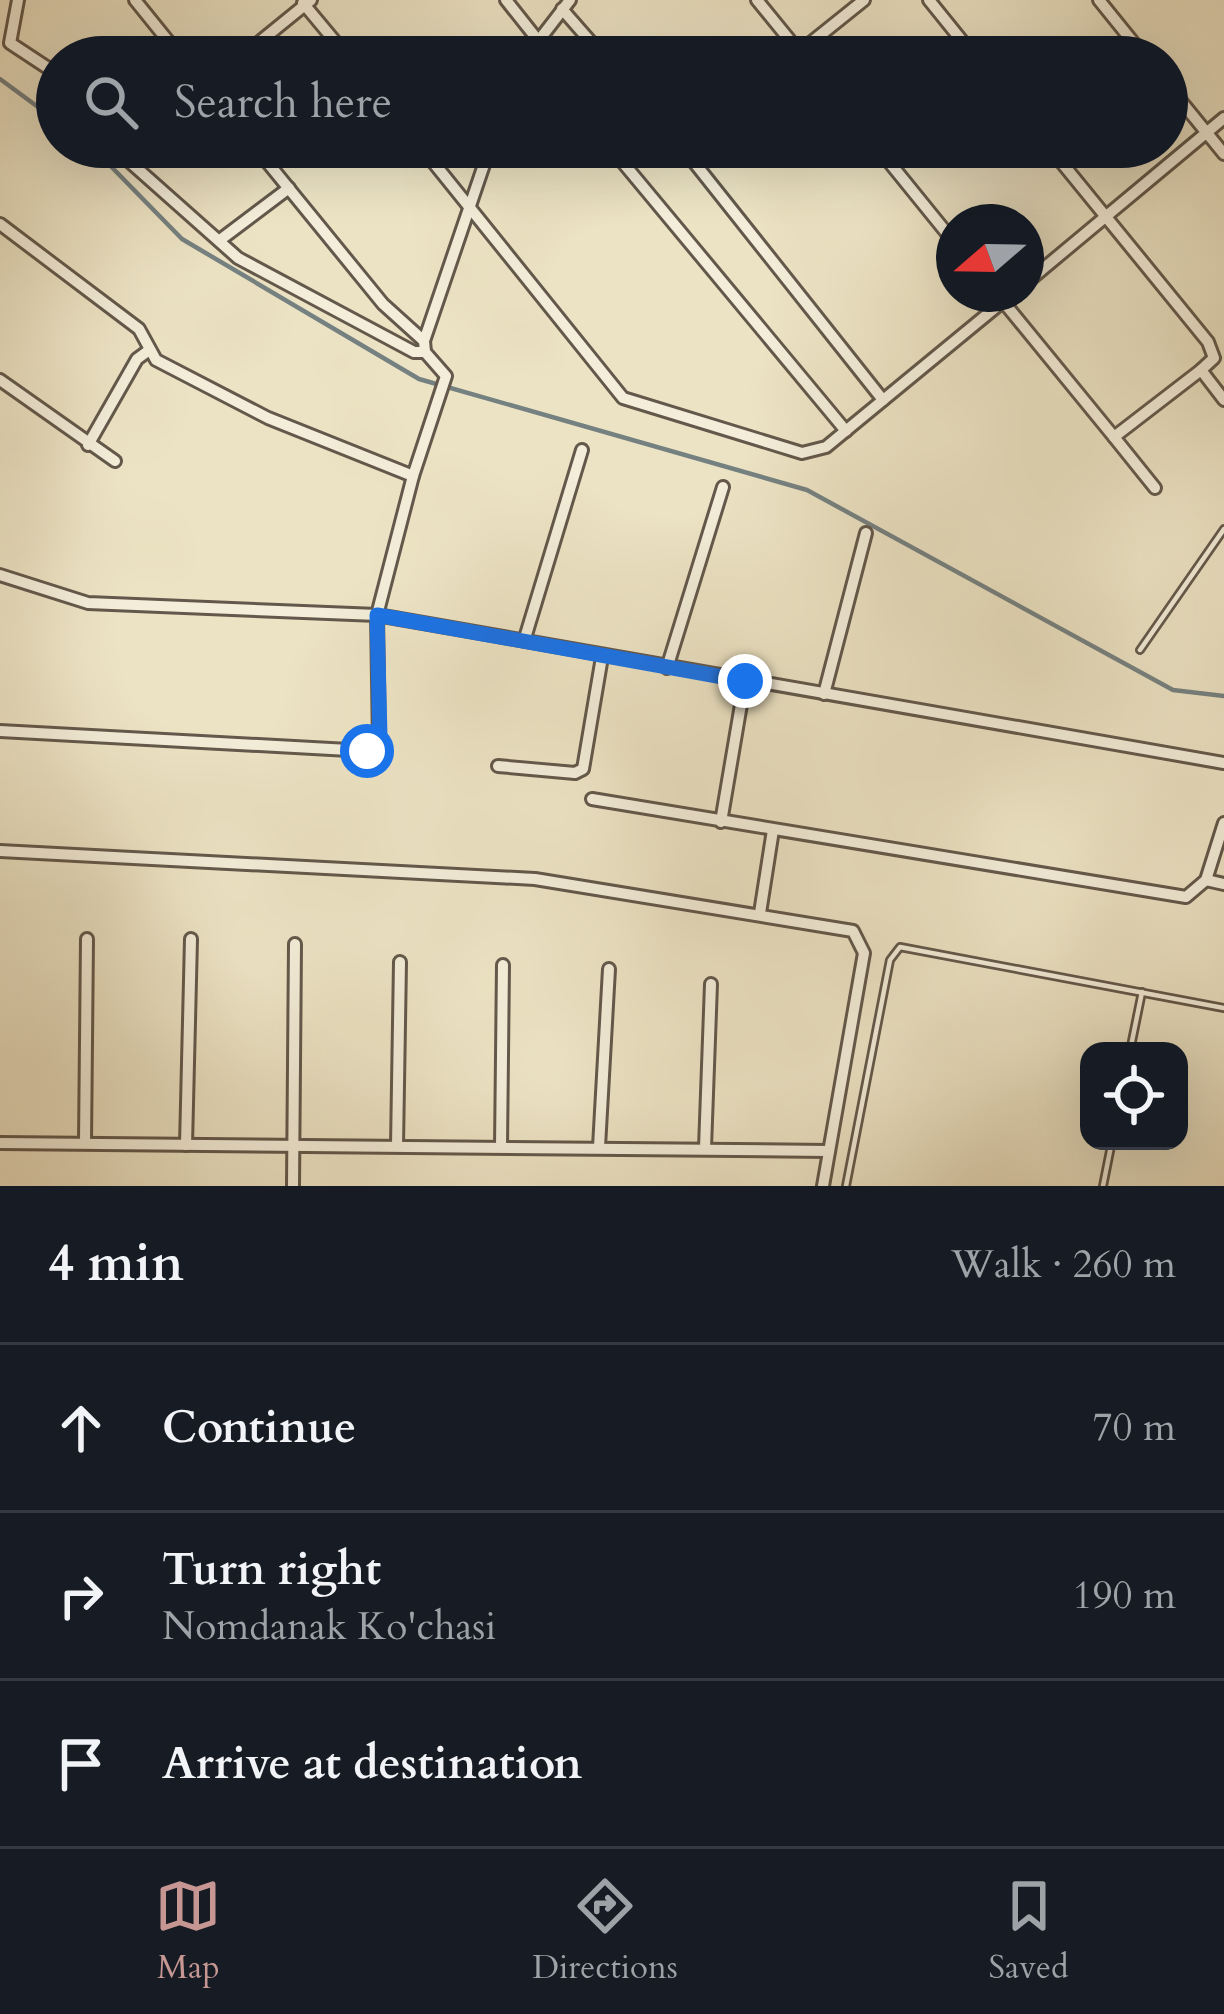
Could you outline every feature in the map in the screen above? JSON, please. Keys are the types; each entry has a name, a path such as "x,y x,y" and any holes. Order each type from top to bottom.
{"street":[{"path":"18,0 10,43 36,60"},
{"path":"135,0 164,36"},
{"path":"506,0 524,36"},
{"path":"757,0 784,36"},
{"path":"821,36 864,0"},
{"path":"929,0 958,36"},
{"path":"1099,0 1128,36"},
{"path":"266,36 306,2 332,36"},
{"path":"543,36 566,4 589,36"},
{"path":"1188,110 1224,154"},
{"path":"1188,147 1224,118"},
{"path":"137,168 238,258 395,343 425,347"},
{"path":"0,730 374,749 380,737 377,615 445,369 383,304 272,168"},
{"path":"439,168 623,398 802,453 826,447 986,312"},
{"path":"425,347 483,168"},
{"path":"627,168 846,431"},
{"path":"699,168 883,400"},
{"path":"894,168 936,220"},
{"path":"1066,168 1214,351 1201,370 1114,437"},
{"path":"1044,268 1163,168"},
{"path":"220,241 289,188"},
{"path":"0,224 139,329 156,360 268,418 412,476"},
{"path":"1016,312 1155,488"},
{"path":"88,445 137,359 148,351"},
{"path":"1201,370 1224,400"},
{"path":"0,380 115,461"},
{"path":"525,638 582,450"},
{"path":"667,668 723,487"},
{"path":"824,694 866,532"},
{"path":"0,575 88,603 377,615 1224,763"},
{"path":"498,766 575,773 583,769 602,657"},
{"path":"721,822 745,681"},
{"path":"592,799 1177,896 1194,894 1206,880 1224,823"},
{"path":"760,913 773,830"},
{"path":"0,850 536,879 845,928 864,944 823,1186"},
{"path":"1206,880 1224,884"},
{"path":"85,1144 87,939"},
{"path":"186,1144 191,939"},
{"path":"292,1186 295,944"},
{"path":"397,1146 400,962"},
{"path":"501,1147 503,965"},
{"path":"598,1147 609,969"},
{"path":"705,1148 710,984"},
{"path":"0,1143 829,1151"}],"lane":[{"path":"1140,650 1224,529"},
{"path":"846,1186 890,960 901,947 1224,1008"},
{"path":"1132,1042 1142,992"},
{"path":"1103,1186 1110,1150"}],"waterway":[{"path":"0,79 36,106"},
{"path":"113,168 182,239 419,379 807,490 1173,690 1224,696"}],"route":[{"path":"367,751 379,745 380,737 377,615 745,681"}]}
